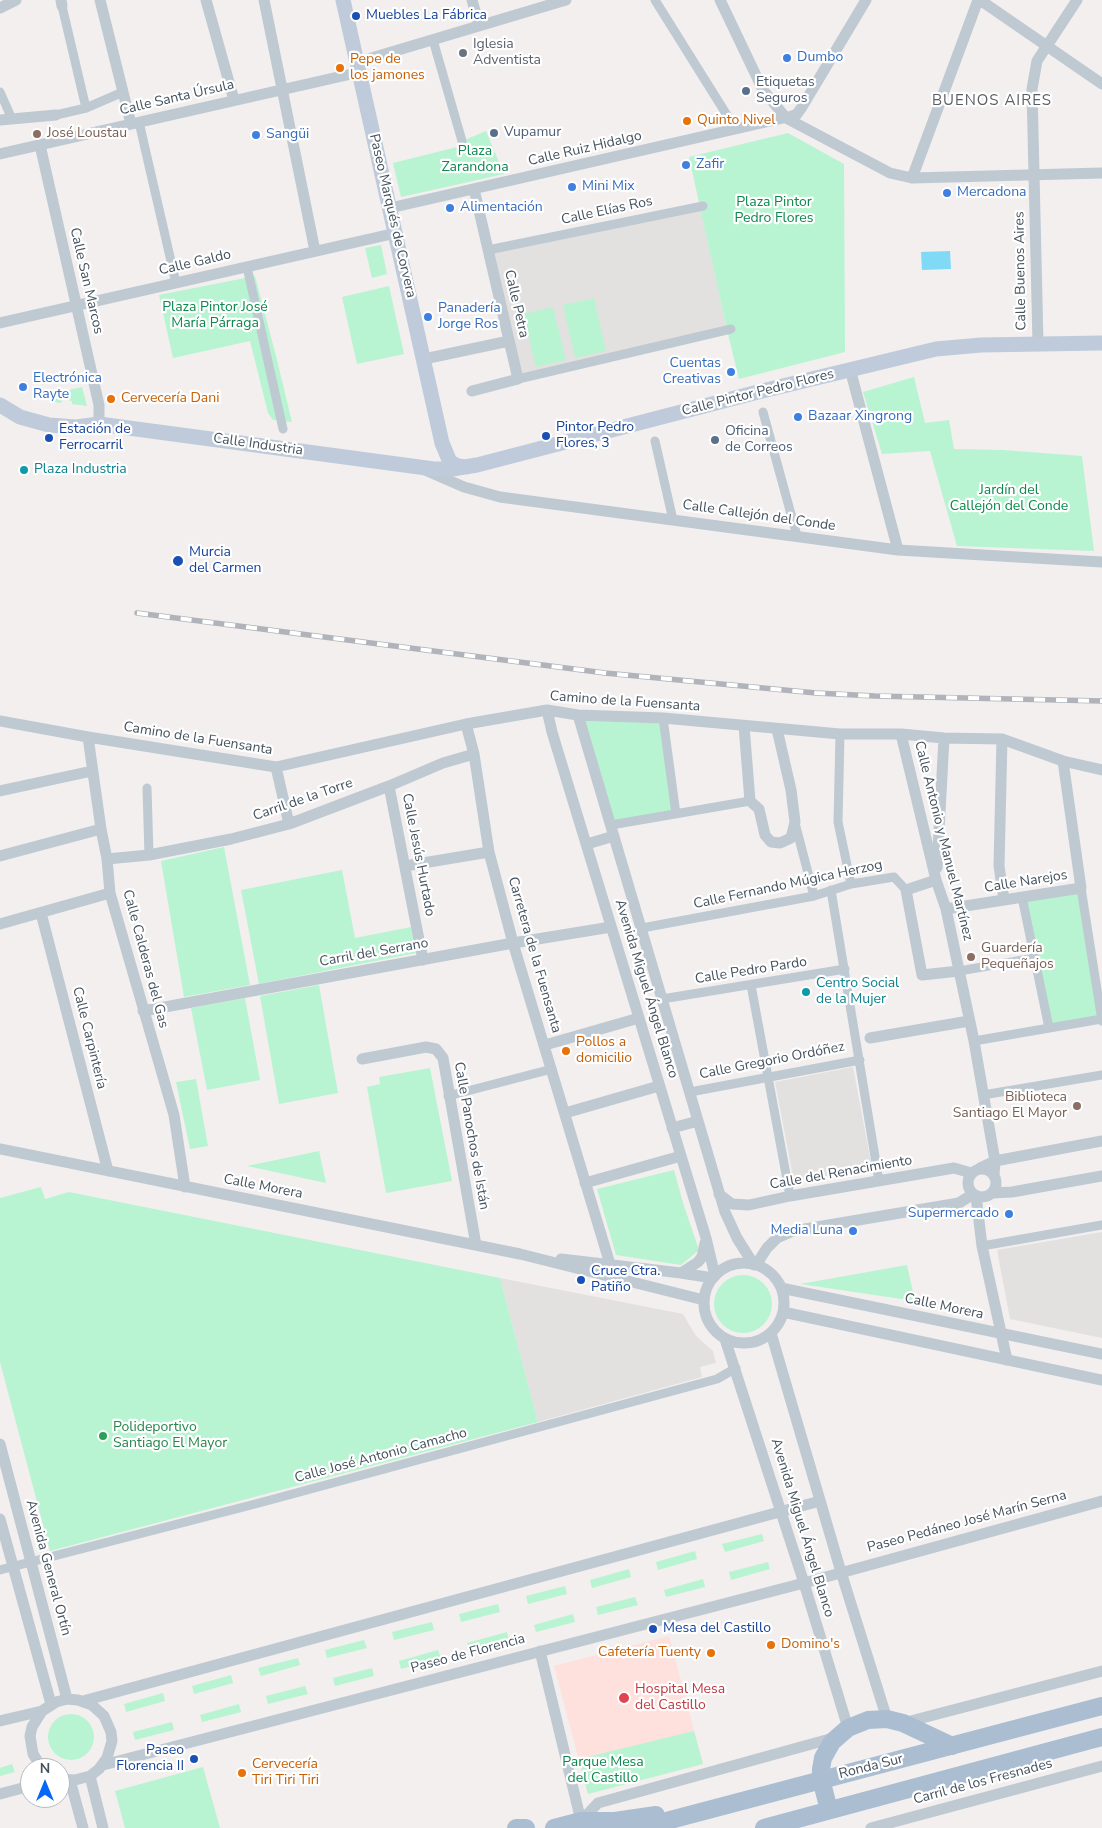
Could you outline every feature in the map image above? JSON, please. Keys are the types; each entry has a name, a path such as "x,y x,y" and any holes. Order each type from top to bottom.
{"main road":[{"name":"Paseo Marqués de Corvera","path":"343,0 445,452 450,462 458,466 468,467"},
{"name":"Calle Pintor Pedro Flores","path":"417,467 443,470 468,467 850,369 942,348 981,345 1102,343"},
{"path":"0,405 20,417 39,423 70,427 99,424"},
{"name":"Calle Industria","path":"99,424 417,467"},
{"name":"Paseo Marqués de Corvera","path":"417,467 428,464 437,456 440,449 440,432"},
{"name":"Ronda Sur","path":"640,1828 1102,1706"},
{"path":"829,1810 821,1779 821,1768 828,1748 842,1732 868,1720 895,1721 952,1746"},
{"path":"764,1828 1102,1737"},
{"path":"554,1828 581,1821 615,1821 726,1804"},
{"path":"516,1828 526,1828"}],"street":[{"path":"0,8 16,0"},
{"path":"100,0 123,92 135,123 176,283"},
{"path":"206,0 234,100"},
{"path":"264,0 315,251"},
{"path":"472,0 478,25"},
{"name":"Calle Santa Úrsula","path":"0,154 283,88 359,67 478,25 566,0"},
{"path":"655,0 730,120"},
{"path":"720,0 764,90 786,118 872,165 890,173 912,178 1102,173"},
{"path":"786,118 796,114 802,107 866,0"},
{"path":"912,178 979,0 1102,84"},
{"name":"Calle Buenos Aires","path":"1038,344 1032,89 1036,61 1077,0"},
{"path":"62,3 86,108"},
{"path":"433,40 462,141"},
{"path":"0,92 12,119"},
{"path":"0,120 56,115 86,108 123,92"},
{"name":"Calle Ruiz Hidalgo","path":"390,208 786,118"},
{"name":"Calle San Marcos","path":"40,144 75,306 99,405 99,424"},
{"name":"Calle Petra","path":"474,189 518,379"},
{"name":"Calle Elías Ros","path":"488,250 703,206"},
{"name":"Calle Galdo","path":"0,323 396,233"},
{"path":"247,267 283,429"},
{"path":"472,391 730,329"},
{"path":"424,359 509,341"},
{"path":"850,369 898,550"},
{"path":"763,412 796,536"},
{"path":"654,441 673,520"},
{"name":"Calle Callejón del Conde","path":"417,467 453,483 500,496 673,520 898,550 1102,562"},
{"path":"453,483 459,474 468,467"},
{"name":"Camino de la Fuensanta","path":"0,721 276,767 466,724 547,710 840,734 901,734 944,738 1002,739 1063,761 1102,770"},
{"name":"Avenida Miguel Ángel Blanco","path":"547,710 552,732 706,1238 714,1277"},
{"name":"Avenida Miguel Ángel Blanco","path":"578,714 719,1194 737,1238 755,1265"},
{"path":"663,718 676,814"},
{"name":"Carretera de la Fuensanta","path":"466,724 474,754 480,804 490,852 513,943 610,1264 612,1278"},
{"path":"744,726 750,801 759,809 765,835 771,842 780,843 791,838 795,822"},
{"path":"777,729 791,790 795,822 814,896"},
{"path":"840,734 838,822 851,884"},
{"name":"Calle Antonio y Manuel Martínez","path":"901,734 936,880 946,909 970,1021 995,1161 994,1175"},
{"name":"Calle Calderas del Gas","path":"88,737 107,859 110,893 174,1115 185,1187"},
{"path":"944,738 936,880 906,890 922,975 959,971 1035,958"},
{"path":"1002,739 999,866 1004,900"},
{"name":"Carril de la Torre","path":"107,859 149,855 231,839 289,824 443,763 474,754"},
{"path":"974,1041 1102,1020 1063,761"},
{"path":"276,767 289,824"},
{"path":"0,791 92,771"},
{"name":"Calle Jesús Hurtado","path":"389,786 423,960"},
{"path":"147,788 149,855"},
{"path":"586,844 613,831 676,814 750,801"},
{"path":"0,856 101,829"},
{"path":"405,870 490,852"},
{"name":"Calle Fernando Múgica Herzog","path":"642,928 814,896 851,884 894,877 906,890"},
{"name":"Calle Narejos","path":"946,909 1081,888"},
{"path":"831,890 879,1181"},
{"path":"0,924 110,893"},
{"path":"1022,897 1049,1028"},
{"name":"Calle Carpintería","path":"41,913 108,1171"},
{"name":"Carril del Serrano","path":"143,1010 611,927"},
{"path":"1091,951 1102,949"},
{"name":"Calle Pedro Pardo","path":"662,999 845,969"},
{"path":"750,985 790,1196"},
{"path":"545,1045 639,1018"},
{"name":"Calle Gregorio Ordóñez","path":"857,1040 970,1021"},
{"name":"Calle Panochos de Istán","path":"362,1059 426,1047 436,1049 443,1058 448,1096 476,1245"},
{"name":"Calle Gregorio Ordóñez","path":"690,1092 860,1060"},
{"path":"448,1096 552,1069"},
{"path":"983,1095 1102,1075"},
{"path":"565,1113 659,1086"},
{"path":"672,1128 698,1120"},
{"path":"1007,1360 982,1246 974,1195 968,1184 968,1178 976,1171 995,1161 1102,1141"},
{"name":"Calle Morera","path":"0,1149 520,1254 704,1300"},
{"path":"585,1183 681,1156"},
{"name":"Calle del Renacimiento","path":"719,1194 732,1204 749,1205 790,1196 954,1168 976,1171"},
{"path":"976,1171 985,1169 994,1175 997,1184 992,1193"},
{"path":"755,1265 777,1238 794,1231 959,1202 974,1195 982,1198 992,1193 1012,1192 1102,1176"},
{"path":"982,1246 1102,1225"},
{"path":"681,1273 698,1262 702,1256 706,1238"},
{"name":"Calle Morera","path":"520,1254 714,1277"},
{"path":"737,1264 755,1265 766,1270 775,1278 781,1288 784,1300 783,1312 779,1323 771,1333 761,1340 737,1343 725,1339 713,1329 706,1316 704,1300 707,1289 721,1270 737,1264"},
{"name":"Calle Morera","path":"781,1288 1102,1354"},
{"path":"783,1312 1102,1380"},
{"name":"Avenida Miguel Ángel Blanco","path":"771,1333 840,1572 895,1721"},
{"name":"Avenida Miguel Ángel Blanco","path":"725,1339 736,1368 804,1583 842,1732"},
{"name":"Calle José Antonio Camacho","path":"13,1567 268,1501 717,1379 736,1368"},
{"name":"Avenida General Ortín","path":"0,1444 67,1699"},
{"path":"84,1701 820,1501"},
{"name":"Paseo Pedáneo José Marín Serna","path":"840,1572 1102,1501"},
{"path":"0,1519 46,1708 32,1727 30,1736 32,1754 35,1758"},
{"path":"0,1570 13,1567"},
{"name":"Paseo de Florencia","path":"103,1765 804,1583 840,1572"},
{"path":"540,1651 581,1821"},
{"path":"895,1721 1102,1671"},
{"path":"0,1721 46,1708 67,1699 84,1701 92,1705 104,1716 111,1732 110,1750 103,1765 90,1776 70,1779"},
{"path":"581,1821 598,1803 842,1732"},
{"name":"Carril de los Fresnades","path":"871,1828 1102,1766"},
{"path":"90,1776 103,1828"},
{"path":"0,1794 20,1789"},
{"path":"70,1793 83,1828"}],"shaded area":[{"path":"700,206 727,330 518,379 488,250"},
{"path":"853,1067 872,1168 794,1182 775,1082"},
{"path":"1102,1232 1102,1338 1010,1319 997,1250"},
{"path":"500,1278 683,1314 696,1336 713,1351 716,1363 700,1367 702,1377 538,1422"},
{"name":"Hospital Mesa del Castillo","path":"669,1636 703,1764 588,1794 554,1666"}],"green space":[{"name":"Plaza Zarandona","path":"486,131 504,174 401,197 393,163 461,146 462,141"},
{"name":"Plaza Pintor Pedro Flores","path":"788,133 844,164 845,352 739,379 689,157"},
{"path":"381,245 387,274 372,278 365,248"},
{"name":"Plaza Pintor José María Párraga","path":"255,276 292,422 273,420 268,413 250,341 173,358 159,295"},
{"path":"389,286 404,354 357,364 342,297"},
{"path":"594,298 606,351 575,358 563,305"},
{"path":"553,307 566,360 536,367 523,314"},
{"name":"Jardín del Callejón del Conde","path":"914,377 925,423 949,420 954,449 1003,450 1082,456 1094,551 957,546 930,451 882,454 863,392"},
{"path":"82,387 87,406 72,404 72,401 62,399 61,403 54,402 55,393"},
{"path":"578,715 663,718 676,814 611,825"},
{"path":"224,847 250,985 184,997 161,861"},
{"path":"342,870 355,938 411,927 416,953 259,984 241,890"},
{"path":"1081,888 1102,1019 1049,1028 1022,897"},
{"path":"319,985 338,1093 279,1104 260,996"},
{"path":"245,998 260,1080 207,1090 191,1008"},
{"path":"430,1068 452,1181 386,1193 367,1087 380,1084 379,1077"},
{"path":"196,1079 208,1146 190,1149 176,1082"},
{"path":"319,1151 326,1183 247,1166"},
{"path":"674,1170 699,1250 681,1265 616,1255 597,1189"},
{"path":"41,1187 45,1199 69,1192 500,1278 538,1422 50,1551 0,1362 0,1198"},
{"path":"907,1265 915,1301 800,1284"},
{"path":"743,1275 754,1277 767,1288 772,1304 770,1315 759,1328 743,1333 732,1331 719,1320 714,1304 716,1293 727,1280"},
{"path":"762,1534 764,1541 725,1552 722,1544"},
{"path":"695,1551 697,1559 658,1570 656,1562"},
{"path":"768,1562 770,1569 731,1580 729,1572"},
{"path":"629,1569 631,1577 592,1588 590,1580"},
{"path":"703,1579 705,1587 666,1597 664,1590"},
{"path":"565,1586 567,1594 528,1604 526,1596"},
{"path":"635,1597 638,1605 598,1615 596,1607"},
{"path":"498,1604 500,1612 461,1622 459,1614"},
{"path":"573,1614 575,1622 536,1632 534,1625"},
{"path":"432,1622 434,1630 394,1640 392,1632"},
{"path":"507,1632 509,1640 470,1651 467,1643"},
{"path":"364,1640 367,1648 327,1658 325,1650"},
{"path":"438,1650 441,1658 401,1669 399,1661"},
{"path":"298,1658 300,1665 261,1676 258,1668"},
{"path":"372,1668 374,1676 335,1686 333,1678"},
{"path":"231,1675 233,1683 194,1694 192,1686"},
{"path":"305,1686 308,1694 268,1704 266,1696"},
{"path":"163,1693 165,1701 126,1712 124,1704"},
{"path":"239,1704 241,1712 202,1722 200,1715"},
{"path":"71,1714 84,1718 90,1724 94,1737 90,1750 84,1756 71,1760 70,1758 58,1756 52,1750 48,1737 52,1724 58,1718"},
{"path":"172,1722 174,1730 135,1740 133,1732"},
{"name":"Parque Mesa del Castillo","path":"694,1731 703,1764 588,1794 579,1759"},
{"path":"12,1764 15,1772 0,1776 0,1768"},
{"path":"203,1767 220,1828 125,1828 115,1791"}],"water":[{"path":"950,251 951,269 922,270 921,252"}],"railway":[{"path":"137,613 605,673 816,693 1102,701"}],"place":[{"name":"Muebles La Fábrica","path":"356,16"},
{"name":"Iglesia Adventista","path":"463,53"},
{"name":"Dumbo","path":"787,58"},
{"name":"Pepe de los jamones","path":"340,68"},
{"name":"Etiquetas Seguros","path":"746,91"},
{"name":"Quinto Nivel","path":"687,121"},
{"name":"Vupamur","path":"494,133"},
{"name":"José Loustau","path":"37,134"},
{"name":"Sangüi","path":"256,135"},
{"name":"Zafir","path":"686,165"},
{"name":"Mini Mix","path":"572,187"},
{"name":"Mercadona","path":"947,193"},
{"name":"Alimentación","path":"450,208"},
{"name":"Panadería Jorge Ros","path":"428,317"},
{"name":"Cuentas Creativas","path":"731,372"},
{"name":"Electrónica Rayte","path":"23,387"},
{"name":"Cervecería Dani","path":"111,399"},
{"name":"Bazaar Xingrong","path":"798,417"},
{"name":"Pintor Pedro Flores, 3","path":"546,436"},
{"name":"Estación de Ferrocarril","path":"49,438"},
{"name":"Oficina de Correos","path":"715,440"},
{"name":"Plaza Industria","path":"24,470"},
{"name":"Murcia del Carmen","path":"178,561"},
{"name":"Guardería Pequeñajos","path":"971,957"},
{"name":"Centro Social de la Mujer","path":"806,992"},
{"name":"Pollos a domicilio","path":"566,1051"},
{"name":"Biblioteca Santiago El Mayor","path":"1077,1106"},
{"name":"Supermercado","path":"1009,1214"},
{"name":"Media Luna","path":"853,1231"},
{"name":"Cruce Ctra. Patiño","path":"581,1280"},
{"name":"Polideportivo Santiago El Mayor","path":"103,1436"},
{"name":"Mesa del Castillo","path":"653,1629"},
{"name":"Domino's","path":"771,1645"},
{"name":"Cafetería Tuenty","path":"711,1653"},
{"name":"Hospital Mesa del Castillo","path":"624,1698"},
{"name":"Paseo Florencia II","path":"194,1759"},
{"name":"Cervecería Tiri Tiri Tiri","path":"242,1773"}],"district":[{"name":"BUENOS AIRES","path":"992,101"}]}
